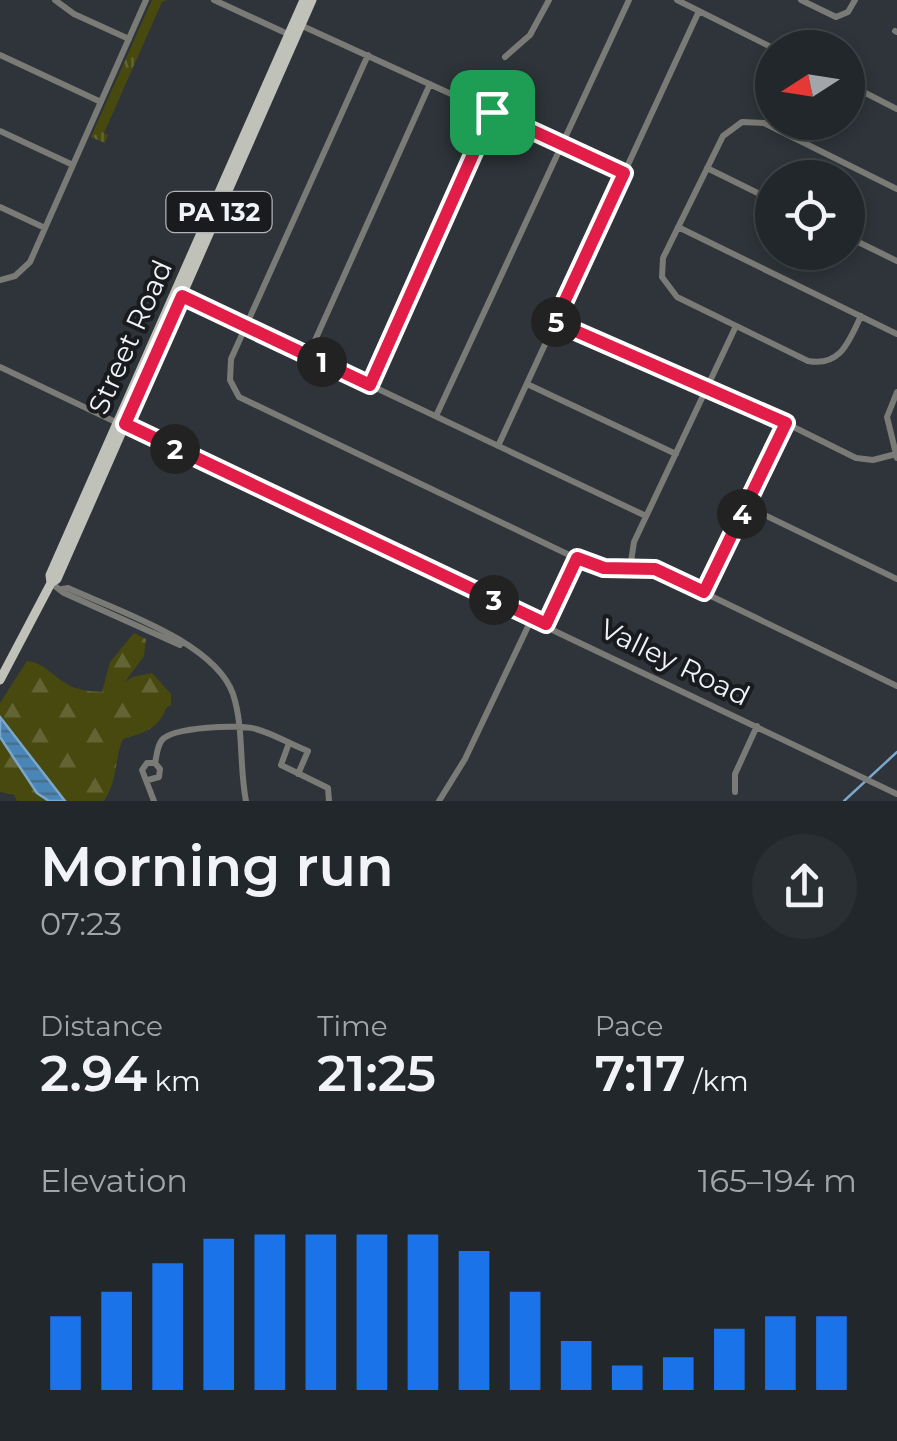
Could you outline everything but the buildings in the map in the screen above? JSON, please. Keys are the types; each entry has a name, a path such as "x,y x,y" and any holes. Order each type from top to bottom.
{"main road":[{"name":"Street Road","path":"298,24 304,0"},
{"name":"Street Road","path":"0,679 51,584 50,575 292,36 312,0"}],"street":[{"path":"55,0 74,14 129,40"},
{"path":"0,280 12,278 28,266 146,0"},
{"path":"214,0 292,36"},
{"path":"505,58 526,40 549,0"},
{"path":"436,416 629,0"},
{"path":"676,0 755,39"},
{"path":"801,0 836,17 848,12 855,0"},
{"path":"498,446 699,11"},
{"path":"298,24 624,173"},
{"path":"0,55 101,102"},
{"path":"368,55 246,326 229,369 232,387 243,400 577,558 597,566 655,569 897,686"},
{"path":"308,356 430,84"},
{"path":"865,92 896,107"},
{"path":"370,385 492,112"},
{"path":"755,120 732,126 723,136 662,261 662,278 671,293 808,361 821,363 841,354 861,316"},
{"path":"0,131 73,165"},
{"path":"798,140 897,189"},
{"path":"707,168 755,192"},
{"path":"0,207 45,228"},
{"path":"678,226 897,334"},
{"path":"865,245 897,261"},
{"path":"178,294 646,516"},
{"path":"555,322 707,387 856,458 896,456 887,417 897,392"},
{"path":"630,568 631,550 736,326"},
{"name":"Valley Road","path":"0,366 897,794"},
{"path":"527,384 676,454"},
{"path":"704,592 786,423"},
{"path":"746,506 897,579"},
{"path":"546,624 577,558"},
{"path":"51,584 68,588 167,634 216,667 234,698 246,801"},
{"path":"439,801 464,762 532,618"},
{"path":"154,801 142,770 147,763 155,763 161,741 172,733 238,726 267,732 308,751 298,774"},
{"path":"735,792 735,774 757,726"},
{"path":"288,743 281,765 328,788 329,801"}],"green space":[{"path":"152,0 168,0 162,2 104,133 108,135 105,143 91,137"},
{"path":"134,633 146,639 144,656 124,683 152,673 171,694 171,705 155,725 123,739 104,801 17,801 14,795 0,792 0,703 27,661 72,686 102,692 110,662"}],"water":[{"path":"0,717 65,801 49,801 37,793 0,737"}],"waterway":[{"path":"844,801 897,752"}],"route":[{"path":"492,112 624,173 555,322 786,423 704,592 655,569 604,568 577,558 546,624 125,424 182,296 370,385 492,112"}]}
